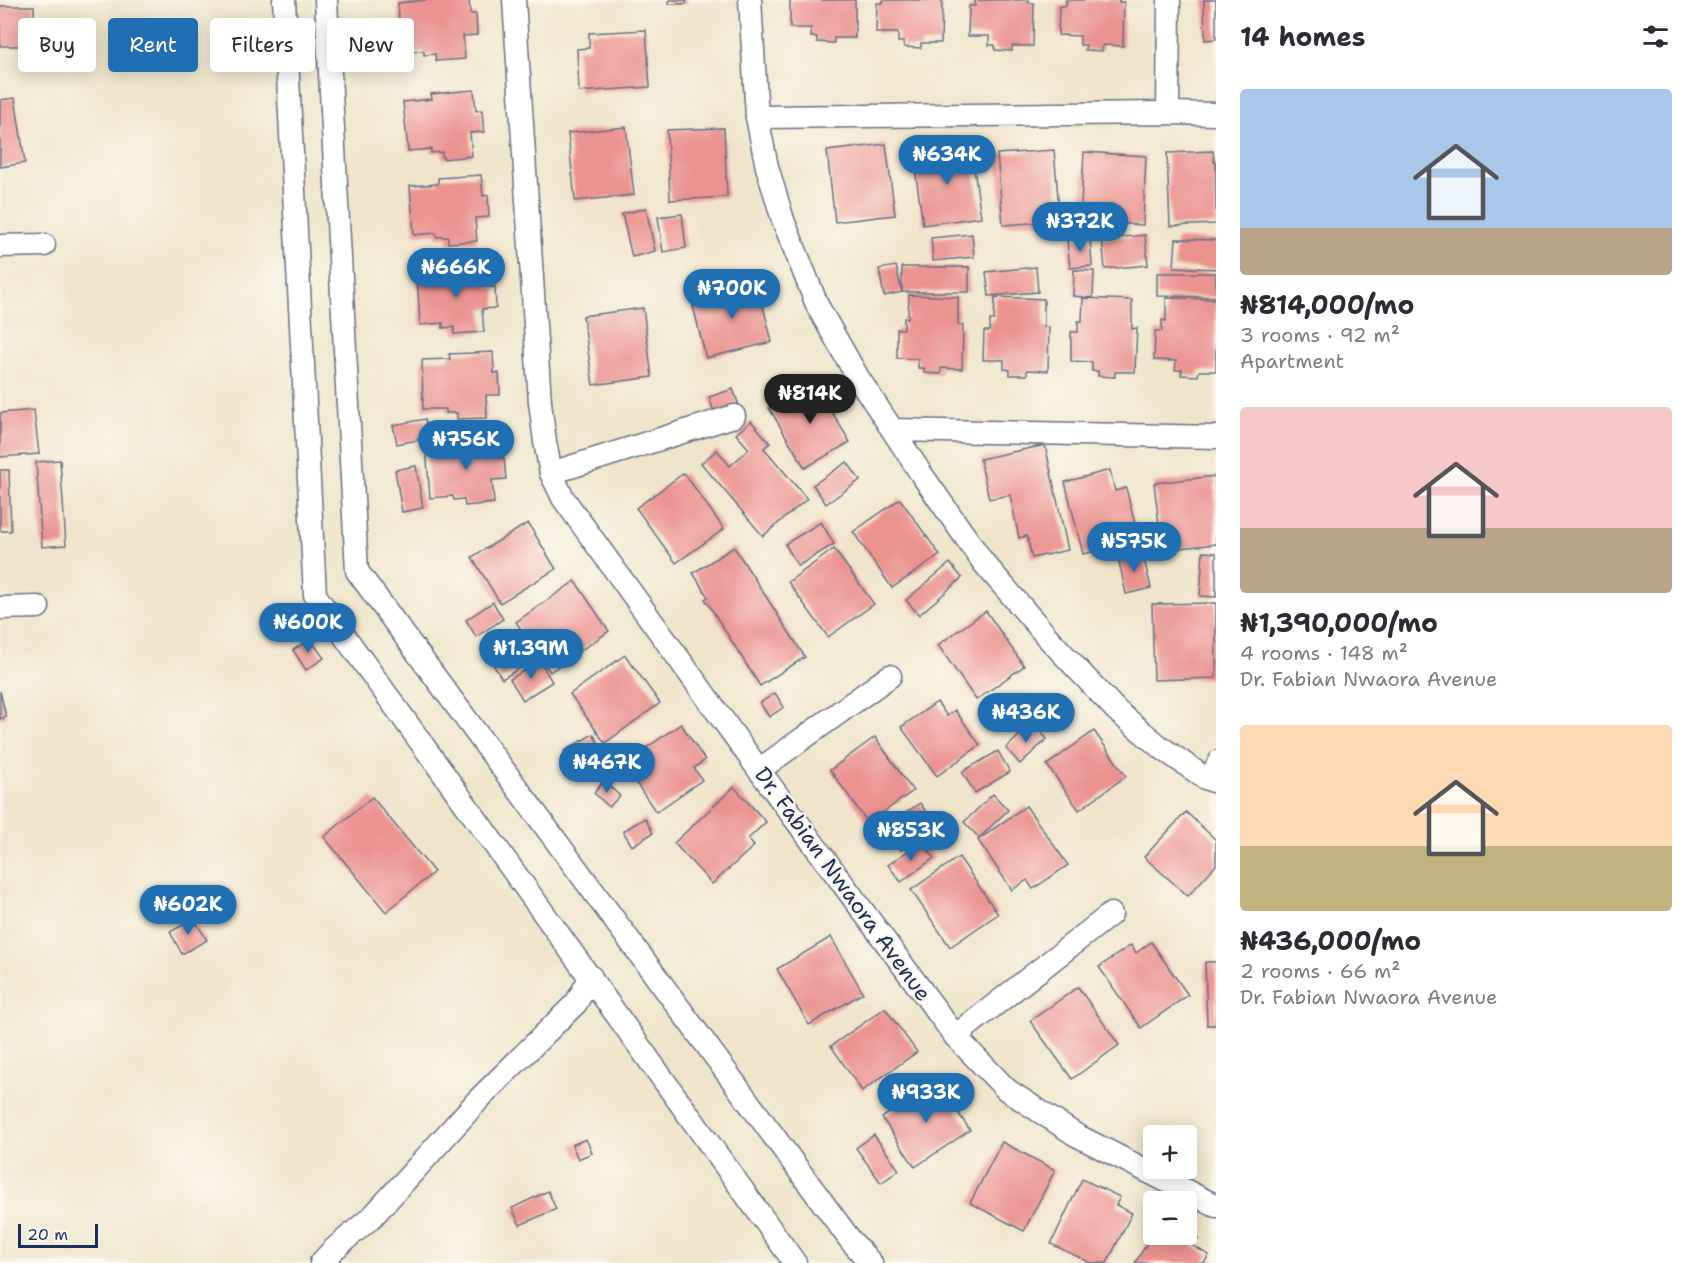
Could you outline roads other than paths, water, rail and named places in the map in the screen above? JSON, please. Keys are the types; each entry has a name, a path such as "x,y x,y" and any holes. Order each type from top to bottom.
{"street":[{"path":"284,0 315,595 795,1263"},
{"path":"326,0 357,571 851,1241 871,1263"},
{"name":"Dr. Fabian Nwaora Avenue","path":"514,0 540,402 551,473 563,498 955,1036 1007,1089 1076,1136 1216,1206"},
{"path":"750,0 757,117 767,167 783,220 818,307 857,376 982,562 1049,639 1117,711 1159,746 1210,780"},
{"path":"1168,113 1169,0"},
{"path":"757,117 1216,114"},
{"path":"0,246 44,245"},
{"path":"551,473 734,416"},
{"path":"893,430 1216,436"},
{"path":"0,608 38,607"},
{"path":"759,770 890,676"},
{"path":"955,1036 1111,914"},
{"path":"321,1263 373,1216 480,1098 576,1003 591,977"}],"lane":[{"path":"1210,780 1216,757"}]}
